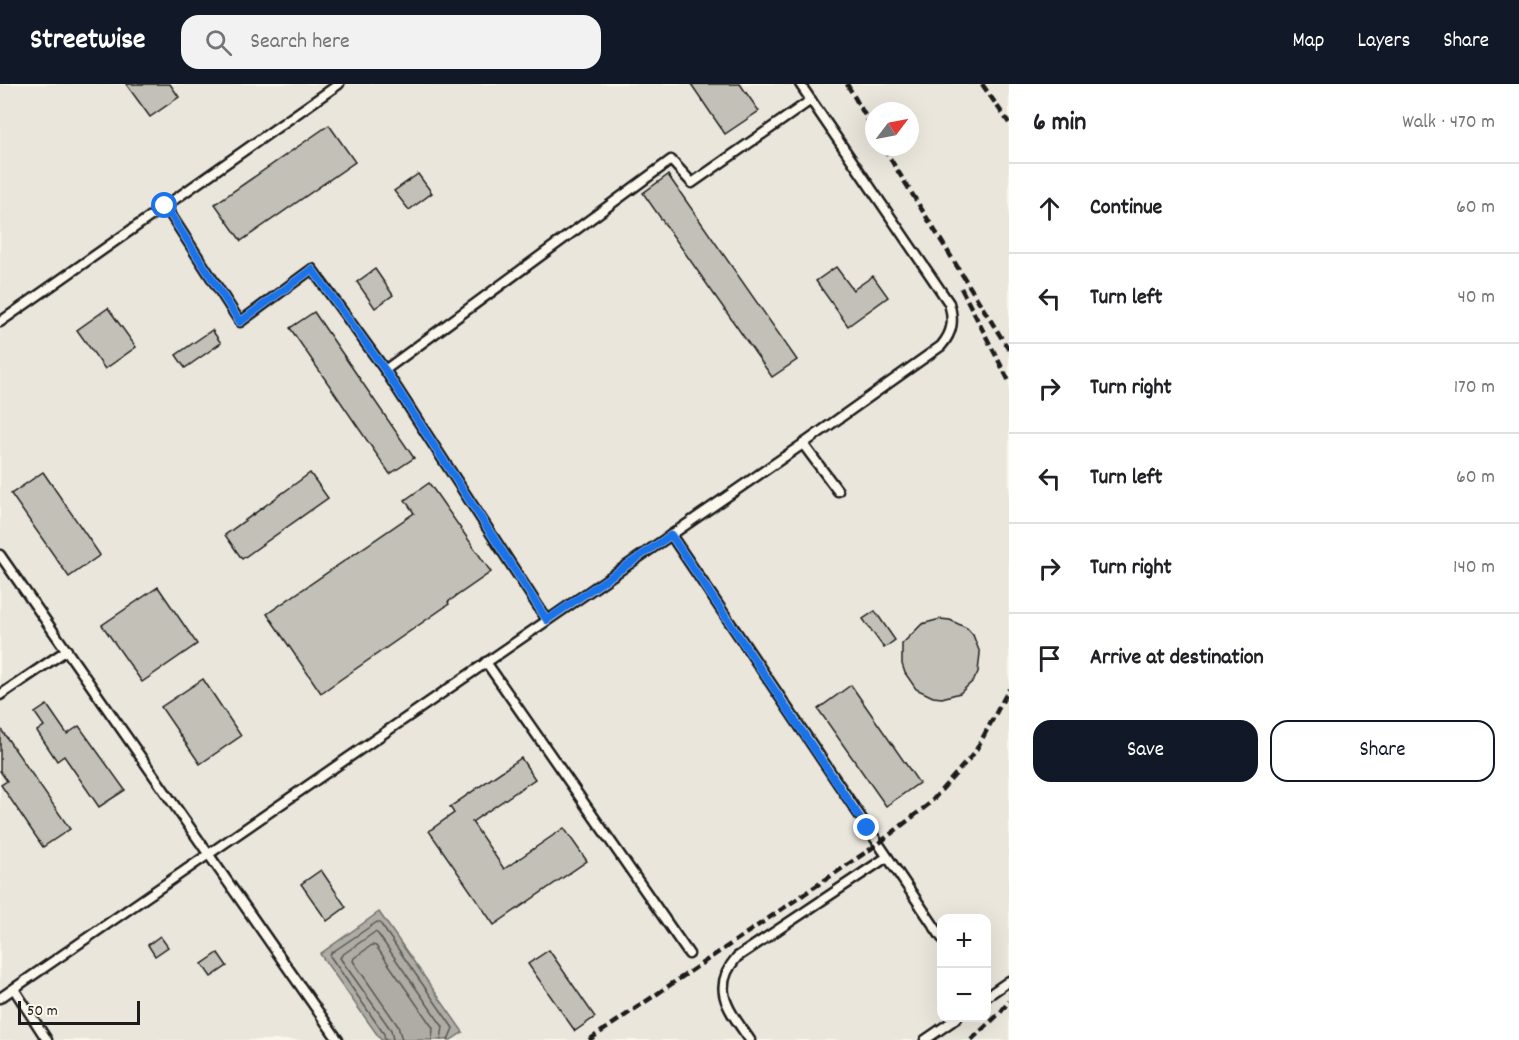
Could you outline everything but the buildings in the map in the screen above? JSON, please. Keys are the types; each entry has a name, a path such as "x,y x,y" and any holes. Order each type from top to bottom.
{"lane":[{"path":"0,322 339,84"},
{"path":"0,998 804,444 941,346 952,326 949,303 800,84"},
{"path":"385,370 671,160 692,183 811,100"},
{"path":"165,206 240,322 312,269 385,370 547,620"},
{"path":"804,444 838,491"},
{"path":"671,535 937,931"},
{"path":"0,555 338,1040"},
{"path":"0,695 67,650"},
{"path":"486,662 689,954"},
{"path":"750,1040 726,1004 723,984 727,968 737,957 887,857"},
{"path":"991,994 1009,981"},
{"path":"14,989 47,1040"},
{"path":"925,1040 950,1022"}],"shaded area":[{"path":"0,84 1009,84 1009,1040 0,1040"}],"water":[{"path":"379,912 463,1032 451,1040 381,1040 320,954"}],"railway":[{"path":"847,84 865,115"},
{"path":"982,84 1009,123"},
{"path":"889,156 1009,350"},
{"path":"961,288 1009,381"},
{"path":"589,1040 878,844 929,804 975,752 1009,689"},
{"path":"971,1040 1000,1013 1009,1001"}],"route":[{"path":"165,206 240,322 312,269 385,370 547,620 671,535 867,828"}]}
